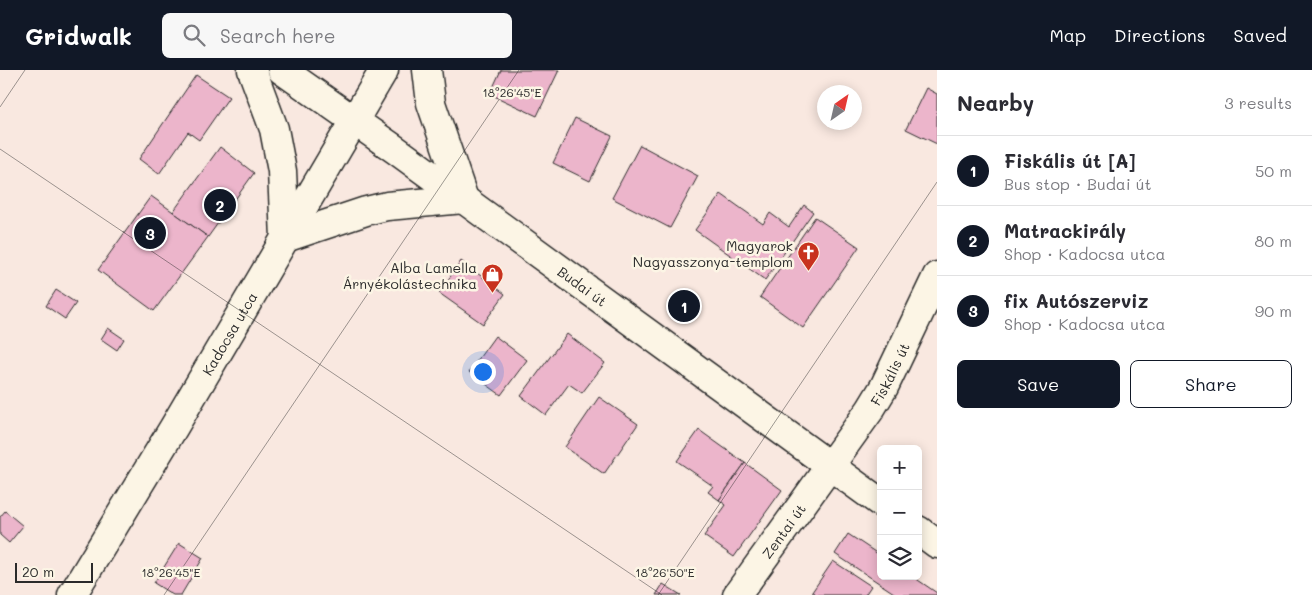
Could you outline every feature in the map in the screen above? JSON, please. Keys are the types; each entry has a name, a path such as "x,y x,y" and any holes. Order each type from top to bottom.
{"main road":[{"path":"252,70 274,129 282,171 284,238 387,206 464,199 432,103 426,70"},
{"name":"Budai út","path":"282,70 464,199 877,500"},
{"name":"Kadocsa utca","path":"72,595 174,427 384,70"},
{"name":"Fiskális út","path":"830,466 884,387 937,276"},
{"name":"Zentai út","path":"737,595 830,466"},
{"path":"922,533 937,544"}],"building":[{"path":"501,70 559,70 537,116 490,94"},
{"path":"196,75 229,97 199,140 188,132 159,174 139,159"},
{"path":"926,88 937,94 937,144 906,129"},
{"path":"575,118 612,136 590,181 553,163"},
{"path":"640,145 698,176 670,228 612,198"},
{"path":"220,147 254,173 208,237 173,212"},
{"path":"721,194 763,224 770,213 789,227 804,205 813,212 765,280 695,230"},
{"path":"151,196 208,237 154,311 98,270"},
{"name":"Magyarok Nagyasszonya-templom","path":"815,217 859,247 803,328 760,297"},
{"path":"461,261 505,294 483,324 439,293"},
{"path":"56,290 76,303 65,319 46,306"},
{"path":"108,328 124,339 117,350 101,339"},
{"path":"567,334 605,363 582,393 569,384 546,415 521,396"},
{"path":"495,336 527,360 501,395 469,372"},
{"path":"599,397 638,424 604,474 565,447"},
{"path":"699,430 745,463 719,500 708,492 713,486 677,461"},
{"path":"745,463 782,490 734,557 704,536 726,505 719,500"},
{"path":"5,511 23,526 9,543 0,535 0,517"},
{"path":"848,534 877,553 877,580 918,580 937,593 937,595 897,595 835,554"},
{"path":"179,543 203,558 181,595 173,595 154,583"},
{"path":"833,561 871,586 865,595 817,595 812,592"},
{"path":"663,584 681,595 656,595"}],"place":[{"name":"Matrackirály","path":"220,205"},
{"name":"fix Autószerviz","path":"150,233"},
{"name":"Magyarok Nagyasszonya-templom","path":"809,272"},
{"name":"Alba Lamella Árnyékolástechnika","path":"493,294"},
{"name":"Fiskális út [A]","path":"684,306"}]}
